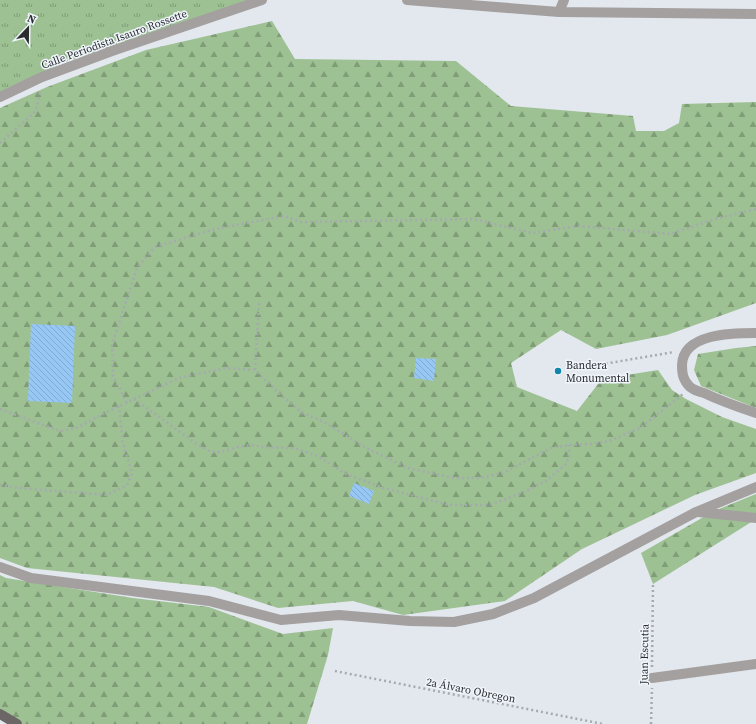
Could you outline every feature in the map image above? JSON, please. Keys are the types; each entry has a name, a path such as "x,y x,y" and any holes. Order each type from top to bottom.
{"main road":[{"path":"0,714 17,724"}],"street":[{"name":"Calle Periodista Isauro Rossette","path":"0,98 42,77 112,51 262,0"},
{"path":"407,0 559,12 756,14"},
{"path":"559,12 564,0"},
{"path":"756,333 735,333 700,340 686,350 682,359 682,375 691,388 756,413"},
{"path":"0,567 31,578 209,601 281,620 339,615 410,621 454,622 493,614 534,598 696,512 756,487"},
{"path":"696,512 756,518"},
{"path":"652,678 756,664"}],"path":[{"path":"0,143 36,111 42,77"},
{"path":"126,403 113,376 112,345 137,268 155,247 215,229 284,216 301,222 473,219 533,233 578,226 670,234 756,209"},
{"path":"255,370 259,302"},
{"path":"586,367 686,350"},
{"path":"0,409 60,431 76,428 179,378 225,368 255,370 282,396 303,413 324,422 368,449 408,468 453,478 479,478 503,473 551,448 609,441 640,428 691,388"},
{"path":"134,399 191,440 211,452 220,452 238,447 254,445 262,447 294,448 318,456 346,474 384,488 449,504 489,505 522,493 546,481 566,464 569,455 569,445"},
{"path":"0,485 19,488 107,495 128,485 132,473 123,444 119,406"},
{"name":"Juan Escutia","path":"651,724 653,584"},
{"name":"2a Álvaro Obregon","path":"335,671 603,724"}],"green space":[{"path":"0,0 252,0 252,2 65,62 0,93"},
{"path":"272,21 295,59 456,61 511,106 633,116 636,131 664,131 679,123 682,104 756,102 756,303 667,335 596,349 561,330 511,363 517,387 577,411 602,379 658,370 672,390 686,399 722,417 756,429 756,473 695,495 582,549 505,601 403,615 353,601 278,608 214,587 27,568 0,558 0,108 47,87 146,50"},
{"path":"756,346 756,408 701,386 694,370 698,354"},
{"path":"756,494 756,519 653,584 641,553 714,511"},
{"path":"0,575 6,578 133,598 209,607 283,634 333,628 328,655 307,724 22,724 0,710"}],"building":[{"path":"31,324 75,326 72,403 28,401"},
{"path":"416,358 436,359 434,381 414,378"},
{"path":"354,483 374,491 369,504 349,496"}],"place":[{"name":"Bandera Monumental","path":"558,371"}]}
